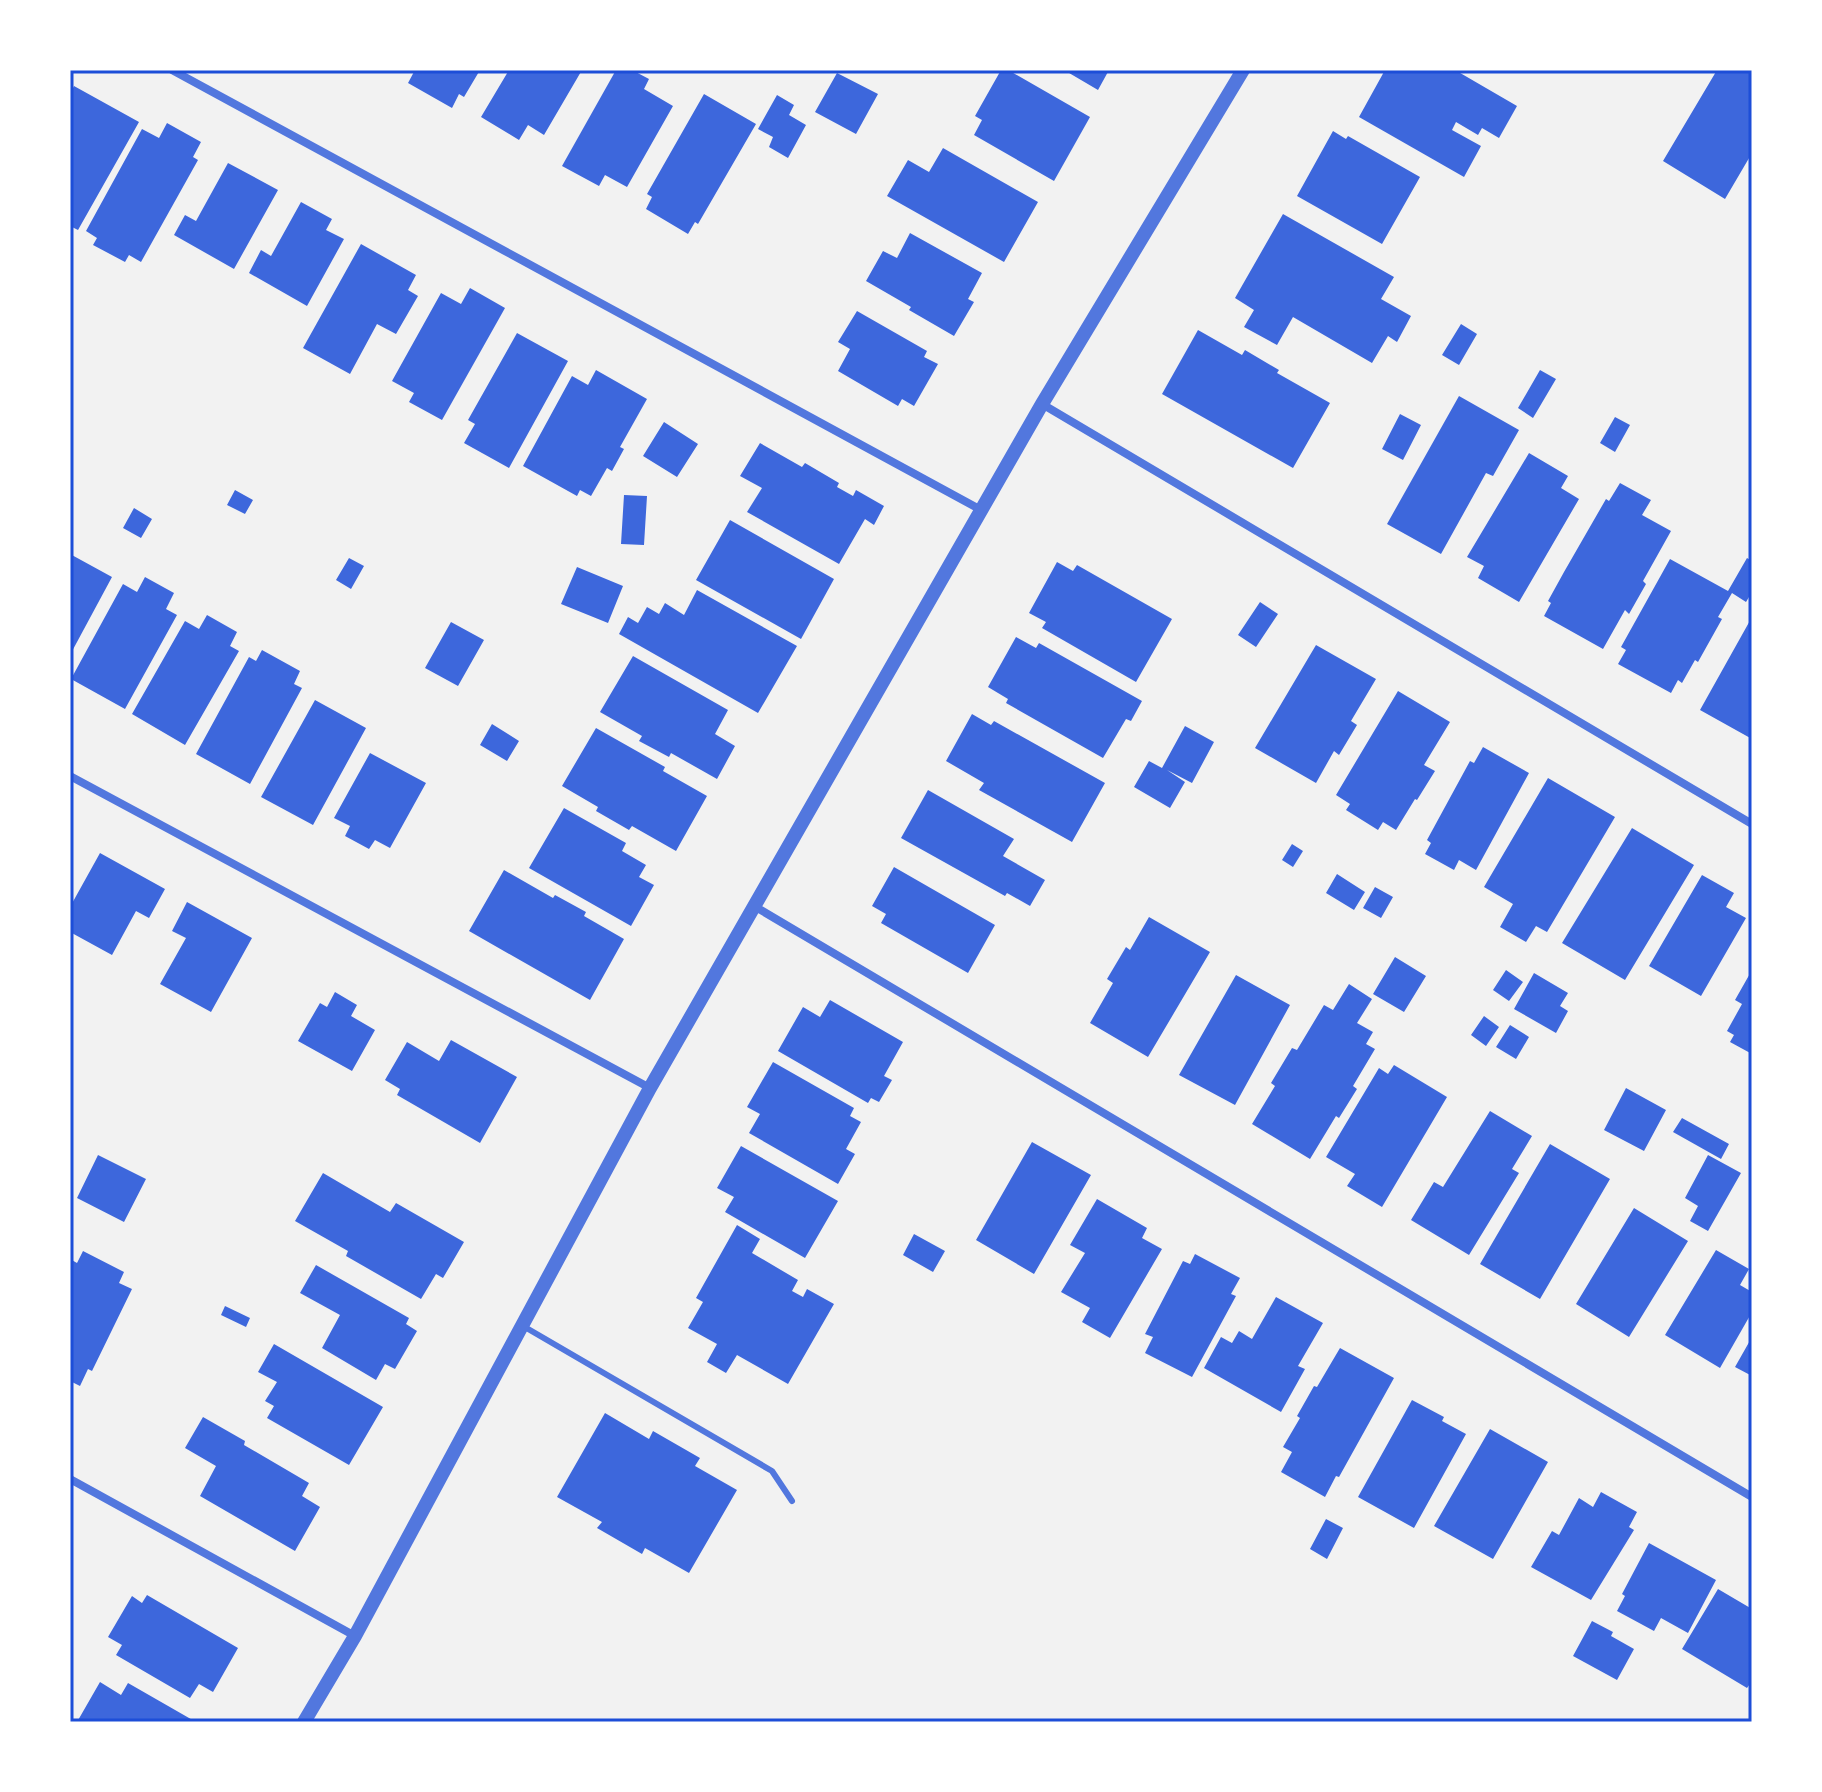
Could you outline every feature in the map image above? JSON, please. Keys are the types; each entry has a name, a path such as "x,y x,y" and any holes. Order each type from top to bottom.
{"street":[{"path":"172,70 983,511"},
{"path":"304,1722 355,1636 650,1088 1042,404 1243,70"},
{"path":"1042,404 1752,824"},
{"path":"70,776 650,1088"},
{"path":"754,906 1752,1497"},
{"path":"70,1479 355,1636"}],"lane":[{"path":"523,1326 772,1471 792,1501"}],"building":[{"path":"415,70 480,70 464,97 459,94 452,108 408,83"},
{"path":"509,70 582,70 544,135 528,125 519,140 481,117"},
{"path":"616,70 632,70 649,79 644,89 673,106 627,187 605,175 599,186 562,166"},
{"path":"1001,70 1008,70 1090,117 1054,181 974,135 982,120 975,116"},
{"path":"1064,70 1109,70 1098,90"},
{"path":"1385,70 1455,70 1517,106 1499,138 1482,128 1478,135 1456,122 1452,130 1481,146 1464,177 1359,117"},
{"path":"1717,70 1752,72 1752,153 1725,199 1663,161"},
{"path":"837,73 878,94 856,134 815,112"},
{"path":"74,86 139,122 78,230 70,226 70,94"},
{"path":"704,94 756,124 698,224 695,222 688,234 646,209 652,197 647,194"},
{"path":"777,95 794,105 789,115 806,125 788,158 769,147 773,137 758,129"},
{"path":"167,123 201,142 193,157 198,160 141,262 129,255 125,262 93,245 97,238 86,231 142,129 159,138"},
{"path":"1333,131 1346,139 1348,136 1420,177 1382,244 1297,196"},
{"path":"943,148 1038,202 1004,262 887,196 908,160 929,172"},
{"path":"228,163 278,190 234,269 174,235 185,215 196,221"},
{"path":"301,202 332,219 326,230 344,239 307,306 249,273 261,250 271,256"},
{"path":"1283,214 1394,277 1381,299 1411,316 1397,342 1388,336 1372,363 1293,317 1277,345 1244,327 1254,310 1235,298"},
{"path":"910,233 982,273 968,299 974,302 954,336 866,281 883,251 897,258"},
{"path":"361,244 416,275 408,290 418,296 396,334 377,324 350,374 303,348"},
{"path":"470,288 505,308 442,420 409,402 414,393 392,381 441,293 461,304"},
{"path":"857,311 927,351 924,357 938,364 914,406 902,399 898,406 838,371 850,349 838,342"},
{"path":"1461,324 1477,334 1459,365 1442,355"},
{"path":"1198,330 1242,355 1245,350 1279,370 1277,373 1330,403 1293,468 1162,394"},
{"path":"517,333 568,361 509,468 464,443 475,424 468,420"},
{"path":"596,370 647,399 620,447 624,449 612,471 607,468 591,496 580,490 577,496 523,466 572,376 588,385"},
{"path":"1540,370 1556,379 1533,418 1518,408"},
{"path":"1459,396 1519,430 1493,476 1486,473 1441,554 1387,524"},
{"path":"1400,414 1421,425 1403,460 1382,449"},
{"path":"1615,417 1630,425 1615,452 1600,443"},
{"path":"664,422 698,444 677,477 643,456"},
{"path":"760,443 802,467 805,463 839,483 837,487 853,496 856,490 884,506 874,525 865,519 839,564 747,512 762,488 740,476"},
{"path":"1529,453 1568,476 1561,488 1579,499 1519,602 1478,578 1484,566 1467,557"},
{"path":"1620,483 1651,500 1642,515 1671,531 1643,581 1646,584 1629,614 1625,610 1603,649 1544,616 1551,603 1548,601 1564,572 1606,499 1609,501"},
{"path":"235,490 253,500 245,514 227,505"},
{"path":"624,495 647,496 644,545 621,544"},
{"path":"134,508 152,519 141,538 123,528"},
{"path":"730,520 834,579 801,639 696,580"},
{"path":"70,554 112,577 70,655"},
{"path":"349,558 364,566 351,589 336,580"},
{"path":"1747,558 1752,561 1752,592 1746,602 1732,593 1718,617 1722,619 1698,662 1695,660 1682,683 1678,680 1671,693 1618,664 1626,650 1621,647 1670,559 1728,591"},
{"path":"1057,562 1073,571 1077,565 1172,619 1136,682 1042,628 1046,622 1029,613"},
{"path":"577,567 623,586 608,623 561,604"},
{"path":"145,577 174,593 166,609 177,615 125,709 71,679 123,584 137,592"},
{"path":"697,590 797,646 758,713 619,634 628,617 638,623 647,607 659,614 665,603 684,615"},
{"path":"1260,602 1278,614 1256,647 1238,635"},
{"path":"207,615 237,632 230,646 239,651 185,745 132,714 185,621 199,629"},
{"path":"1752,617 1752,739 1700,710"},
{"path":"451,622 484,640 458,686 425,668"},
{"path":"1016,637 1036,648 1039,643 1142,701 1131,721 1126,719 1103,758 1006,703 1008,699 988,687"},
{"path":"1316,645 1376,679 1351,721 1357,725 1339,755 1334,751 1316,783 1255,748"},
{"path":"262,650 300,671 294,684 302,688 250,784 196,754 249,657 256,661"},
{"path":"633,656 728,710 715,734 735,746 717,779 671,753 669,757 639,741 642,736 600,712"},
{"path":"1398,691 1450,722 1424,765 1435,771 1417,800 1396,830 1383,822 1378,830 1346,810 1350,804 1336,795"},
{"path":"315,700 366,728 313,825 261,797"},
{"path":"972,714 991,725 994,721 1105,783 1072,842 979,790 984,783 946,761"},
{"path":"492,724 519,741 507,761 480,745"},
{"path":"1185,726 1214,742 1192,783 1167,770 1185,782 1170,808 1134,787 1149,761 1162,768"},
{"path":"596,728 665,767 663,771 707,796 676,851 632,826 629,830 562,786"},
{"path":"1483,747 1529,773 1476,870 1459,860 1454,870 1425,854 1431,843 1427,840 1470,761 1474,763"},
{"path":"370,753 426,783 390,848 375,840 369,849 345,836 350,826 334,818"},
{"path":"1548,778 1615,817 1547,932 1536,926 1526,942 1500,927 1513,904 1484,887"},
{"path":"928,790 1014,839 1003,856 1045,880 1030,906 1007,893 1005,896 901,838"},
{"path":"564,808 626,843 622,851 646,865 639,877 654,885 631,926 529,868"},
{"path":"1632,828 1694,865 1625,980 1562,943"},
{"path":"1292,844 1303,851 1293,867 1282,860"},
{"path":"100,853 165,889 149,918 136,911 112,955 70,932 70,907"},
{"path":"894,867 995,925 968,973 881,923 886,914 872,906"},
{"path":"504,870 553,898 555,895 586,912 584,916 624,939 590,1000 469,931"},
{"path":"1337,874 1365,892 1354,910 1326,893"},
{"path":"1702,875 1734,893 1726,907 1746,918 1701,996 1649,966"},
{"path":"1375,887 1393,897 1381,918 1363,908"},
{"path":"187,902 252,938 211,1012 160,984 186,938 172,931"},
{"path":"1149,917 1210,952 1148,1057 1090,1023 1113,983 1107,979 1126,947 1130,950"},
{"path":"1395,957 1426,976 1404,1012 1373,994"},
{"path":"1506,970 1523,982 1509,1001 1493,990"},
{"path":"1752,970 1752,1054 1730,1042 1734,1035 1727,1031 1742,1004 1735,1000"},
{"path":"1534,973 1568,993 1560,1006 1568,1011 1556,1033 1514,1009"},
{"path":"1236,975 1290,1005 1235,1105 1179,1075"},
{"path":"1349,984 1372,999 1357,1023 1373,1032 1366,1044 1375,1049 1353,1086 1357,1089 1310,1159 1252,1124 1275,1086 1271,1083 1292,1048 1297,1050 1324,1005 1333,1010"},
{"path":"335,992 357,1005 351,1016 375,1030 352,1071 298,1041 320,1003 327,1007"},
{"path":"830,1000 903,1042 884,1076 892,1080 879,1102 871,1098 868,1103 778,1051 803,1007 820,1017"},
{"path":"1484,1016 1499,1027 1486,1046 1471,1035"},
{"path":"1510,1025 1529,1037 1516,1059 1496,1047"},
{"path":"451,1040 517,1077 480,1143 397,1095 400,1089 385,1080 407,1042 439,1061"},
{"path":"773,1062 854,1108 850,1116 861,1122 846,1149 855,1154 838,1184 749,1133 760,1114 747,1107"},
{"path":"1394,1065 1447,1097 1382,1207 1347,1186 1355,1174 1326,1157 1379,1068 1388,1074"},
{"path":"1626,1088 1666,1110 1644,1151 1604,1130"},
{"path":"1490,1111 1532,1136 1512,1169 1519,1173 1469,1255 1411,1220 1434,1182 1443,1187"},
{"path":"1682,1118 1729,1144 1721,1159 1673,1132"},
{"path":"1032,1142 1091,1175 1034,1274 976,1240"},
{"path":"1550,1144 1610,1179 1540,1299 1480,1264"},
{"path":"741,1146 838,1201 805,1258 725,1212 734,1197 717,1188"},
{"path":"98,1155 146,1179 124,1222 77,1198"},
{"path":"1708,1155 1741,1173 1708,1231 1690,1221 1698,1206 1685,1198"},
{"path":"323,1173 390,1212 396,1203 464,1242 443,1278 436,1274 421,1299 346,1256 348,1251 295,1221"},
{"path":"1097,1199 1147,1228 1142,1238 1162,1249 1110,1338 1082,1322 1090,1308 1061,1292 1085,1253 1070,1245"},
{"path":"1634,1208 1688,1241 1629,1337 1576,1304"},
{"path":"737,1225 760,1239 752,1253 798,1280 792,1291 803,1297 807,1289 834,1304 788,1384 737,1355 726,1373 707,1362 717,1344 688,1328 703,1302 696,1298"},
{"path":"914,1234 945,1251 933,1272 903,1255"},
{"path":"1716,1250 1749,1269 1740,1285 1752,1292 1752,1312 1720,1368 1665,1335"},
{"path":"83,1251 124,1272 119,1283 132,1289 92,1371 88,1369 80,1386 70,1381 70,1259 77,1263"},
{"path":"1195,1254 1240,1278 1231,1294 1236,1296 1192,1377 1145,1353 1153,1337 1145,1334 1183,1261 1190,1264"},
{"path":"316,1265 409,1318 406,1324 417,1331 395,1369 385,1364 376,1380 322,1348 340,1315 300,1293"},
{"path":"1276,1297 1323,1323 1298,1366 1305,1369 1281,1412 1204,1368 1221,1337 1232,1343 1239,1331 1252,1339"},
{"path":"225,1306 250,1318 246,1327 221,1315"},
{"path":"1752,1337 1752,1376 1735,1367"},
{"path":"274,1344 383,1407 349,1465 267,1418 274,1406 265,1401 277,1382 258,1372"},
{"path":"1340,1348 1394,1378 1325,1497 1281,1472 1292,1452 1283,1447 1314,1386 1317,1387"},
{"path":"1412,1400 1444,1417 1442,1421 1466,1434 1414,1528 1358,1497"},
{"path":"605,1413 649,1439 653,1431 700,1458 695,1466 737,1490 689,1573 645,1548 642,1554 597,1528 602,1522 557,1497"},
{"path":"203,1417 309,1483 302,1496 320,1507 295,1551 200,1496 216,1466 185,1448"},
{"path":"1490,1429 1548,1462 1493,1559 1434,1526"},
{"path":"1601,1492 1637,1512 1629,1527 1634,1530 1591,1600 1531,1567 1552,1531 1559,1535 1579,1498 1593,1507"},
{"path":"1326,1519 1343,1528 1327,1559 1310,1549"},
{"path":"1649,1543 1716,1580 1688,1633 1661,1618 1654,1631 1617,1611 1625,1596 1622,1594"},
{"path":"1718,1589 1752,1609 1752,1681 1747,1688 1682,1649"},
{"path":"147,1595 238,1648 213,1692 199,1684 190,1698 116,1655 122,1645 108,1637 132,1596 142,1603"},
{"path":"1592,1621 1613,1632 1611,1636 1634,1649 1617,1680 1573,1656"},
{"path":"100,1682 121,1695 128,1683 196,1722 77,1722"}]}
